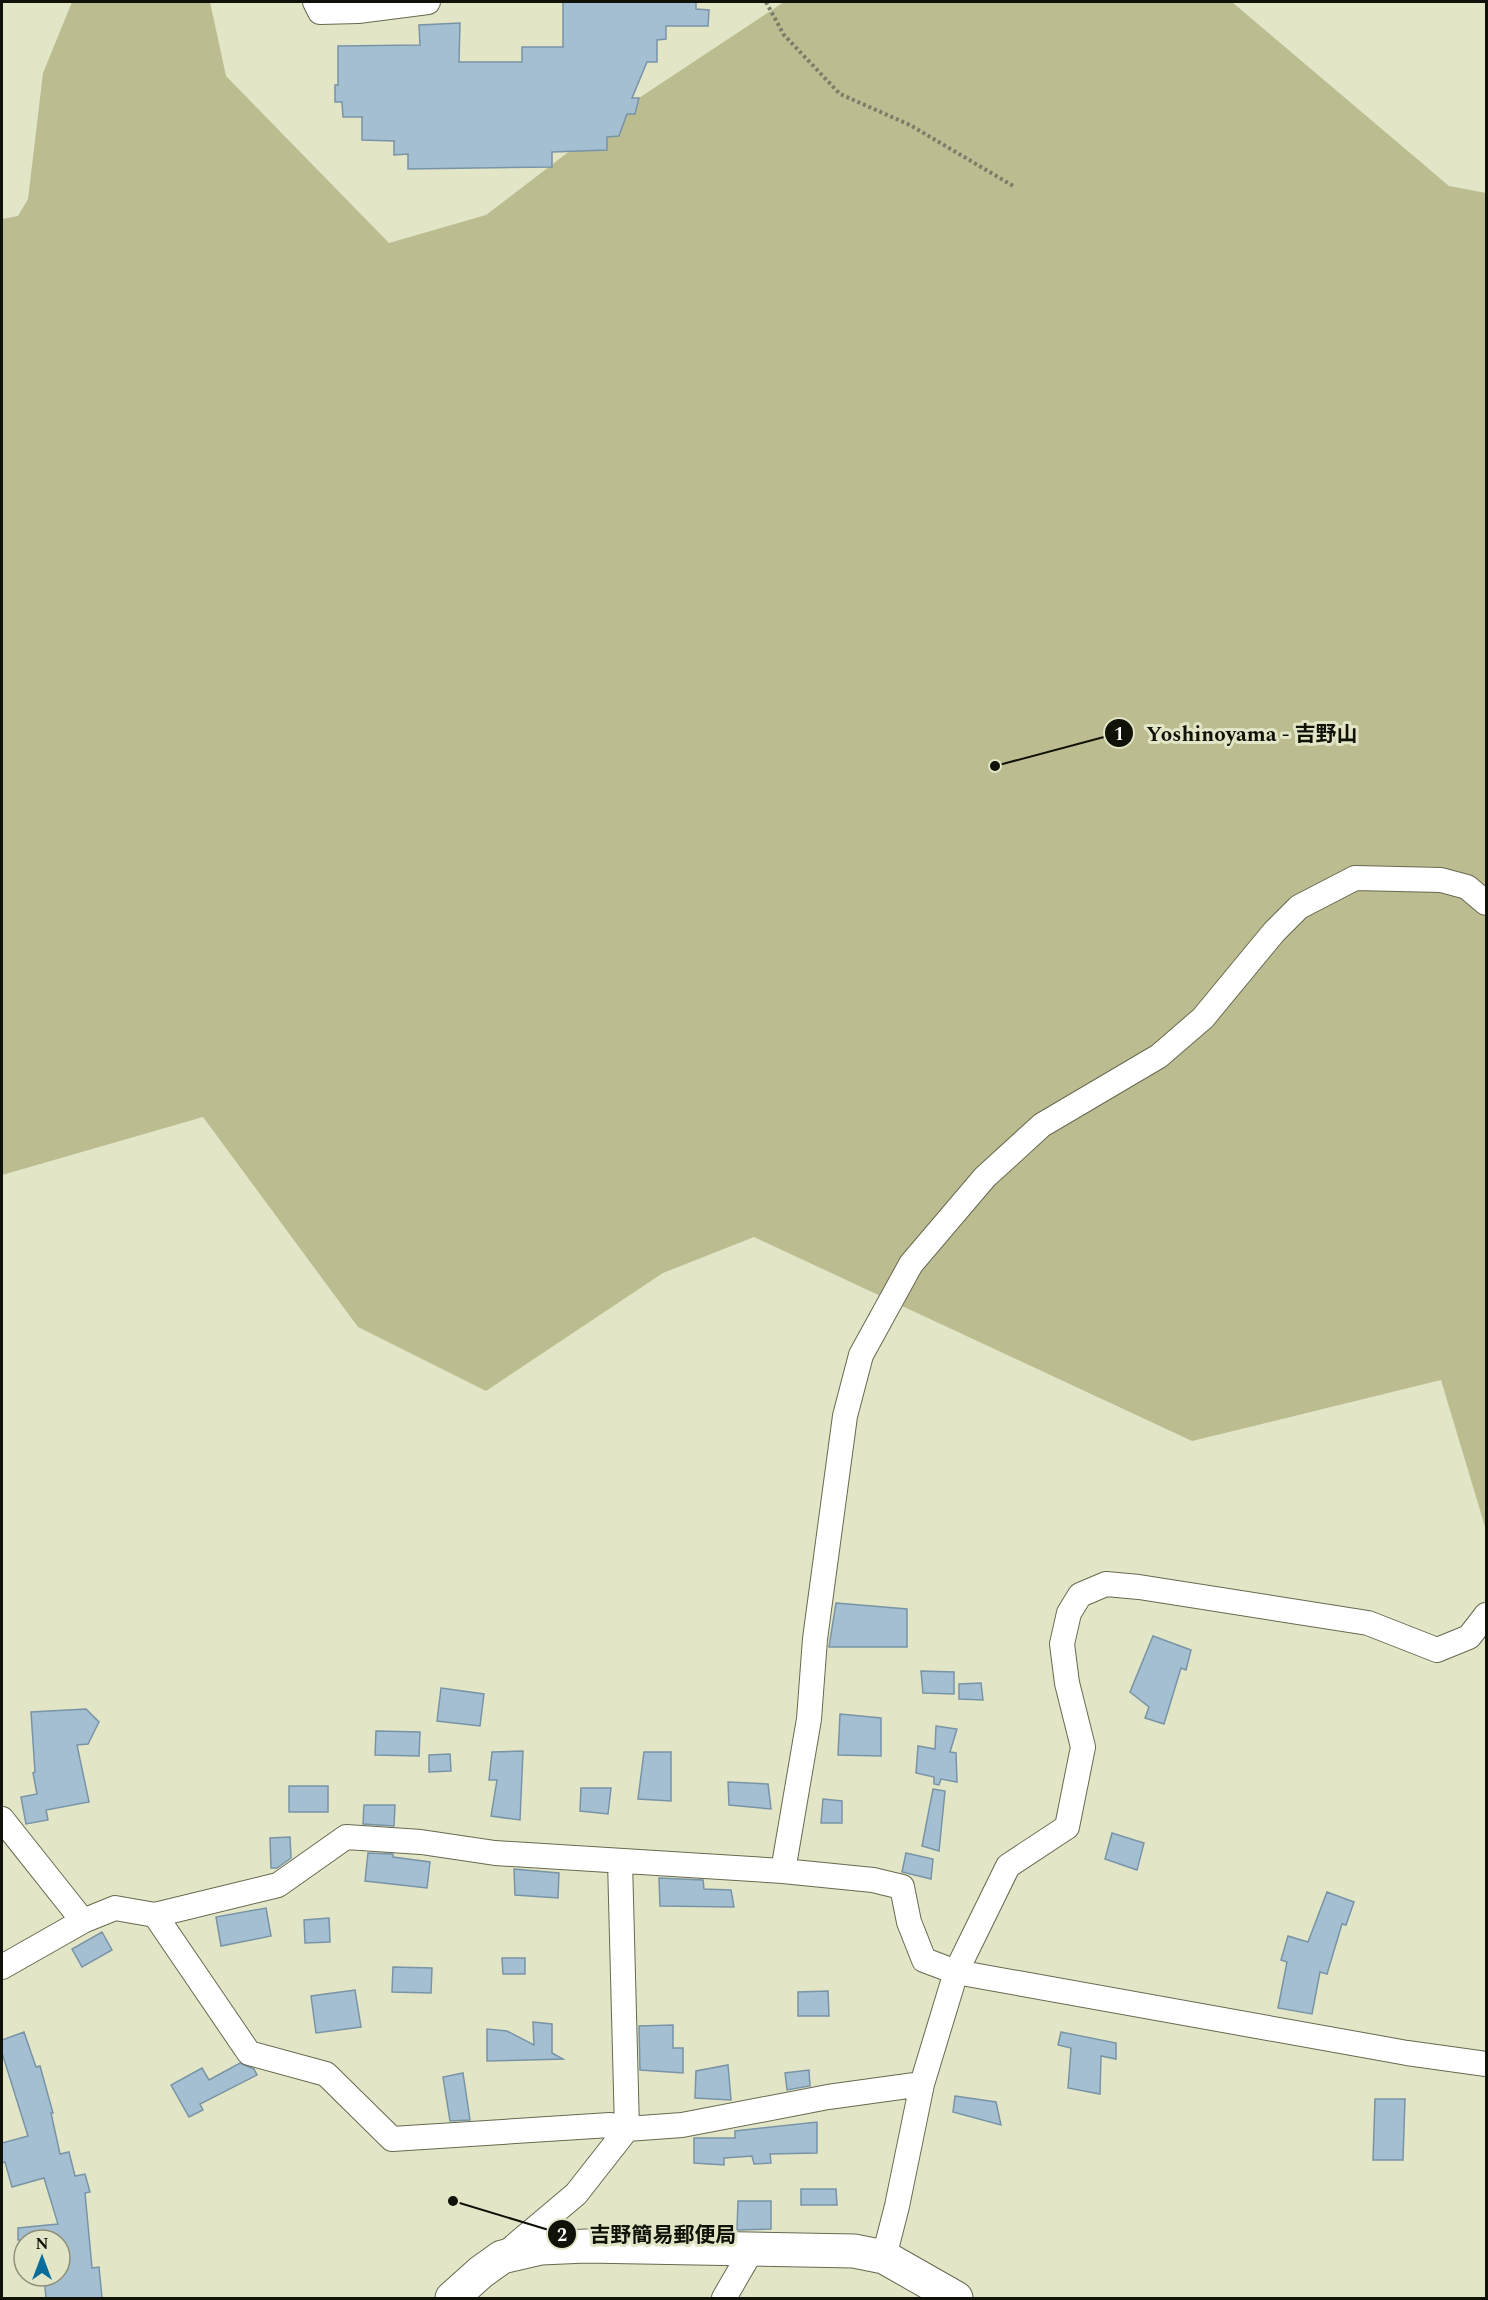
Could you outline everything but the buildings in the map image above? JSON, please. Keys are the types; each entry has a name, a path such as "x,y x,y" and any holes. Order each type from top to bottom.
{"main road":[{"path":"452,2298 502,2257 541,2247 753,2247 854,2251 884,2256 956,2298"}],"street":[{"path":"315,2 320,12 358,11 428,2"},
{"path":"783,1870 809,1719 815,1639 845,1416 861,1355 911,1264 985,1177 1042,1125 1159,1056 1203,1018 1274,932 1299,907 1355,878 1442,880 1467,887 1486,903"},
{"path":"884,2256 897,2206 922,2084 956,1972 1008,1866 1066,1827 1083,1748 1067,1683 1062,1644 1069,1613 1080,1595 1106,1584 1139,1587 1368,1623 1437,1650 1469,1637 1486,1615"},
{"path":"2,1819 83,1921"},
{"path":"2,1967 83,1921 115,1908 155,1915 278,1885 346,1837 421,1842 495,1852 783,1870 873,1880 902,1887 909,1922 924,1960 956,1972 1361,2045 1486,2064"},
{"path":"502,2257 576,2194 627,2129 620,1861"},
{"path":"155,1915 249,2053 326,2074 392,2139 610,2126 627,2129 682,2125 828,2097 922,2084"},
{"path":"724,2298 753,2247"}],"path":[{"path":"766,2 784,35 840,94 910,125 1015,187"}],"green space":[{"path":"72,2 210,2 226,76 389,243 486,215 639,98 784,2 1232,2 1449,186 1486,193 1486,1530 1441,1380 1192,1441 754,1237 663,1273 486,1391 358,1327 203,1117 2,1175 2,219 18,216 28,199 43,73"}],"place":[{"name":"Yoshinoyama - 吉野山","path":"995,766"},
{"name":"吉野簡易郵便局","path":"453,2201"}]}
